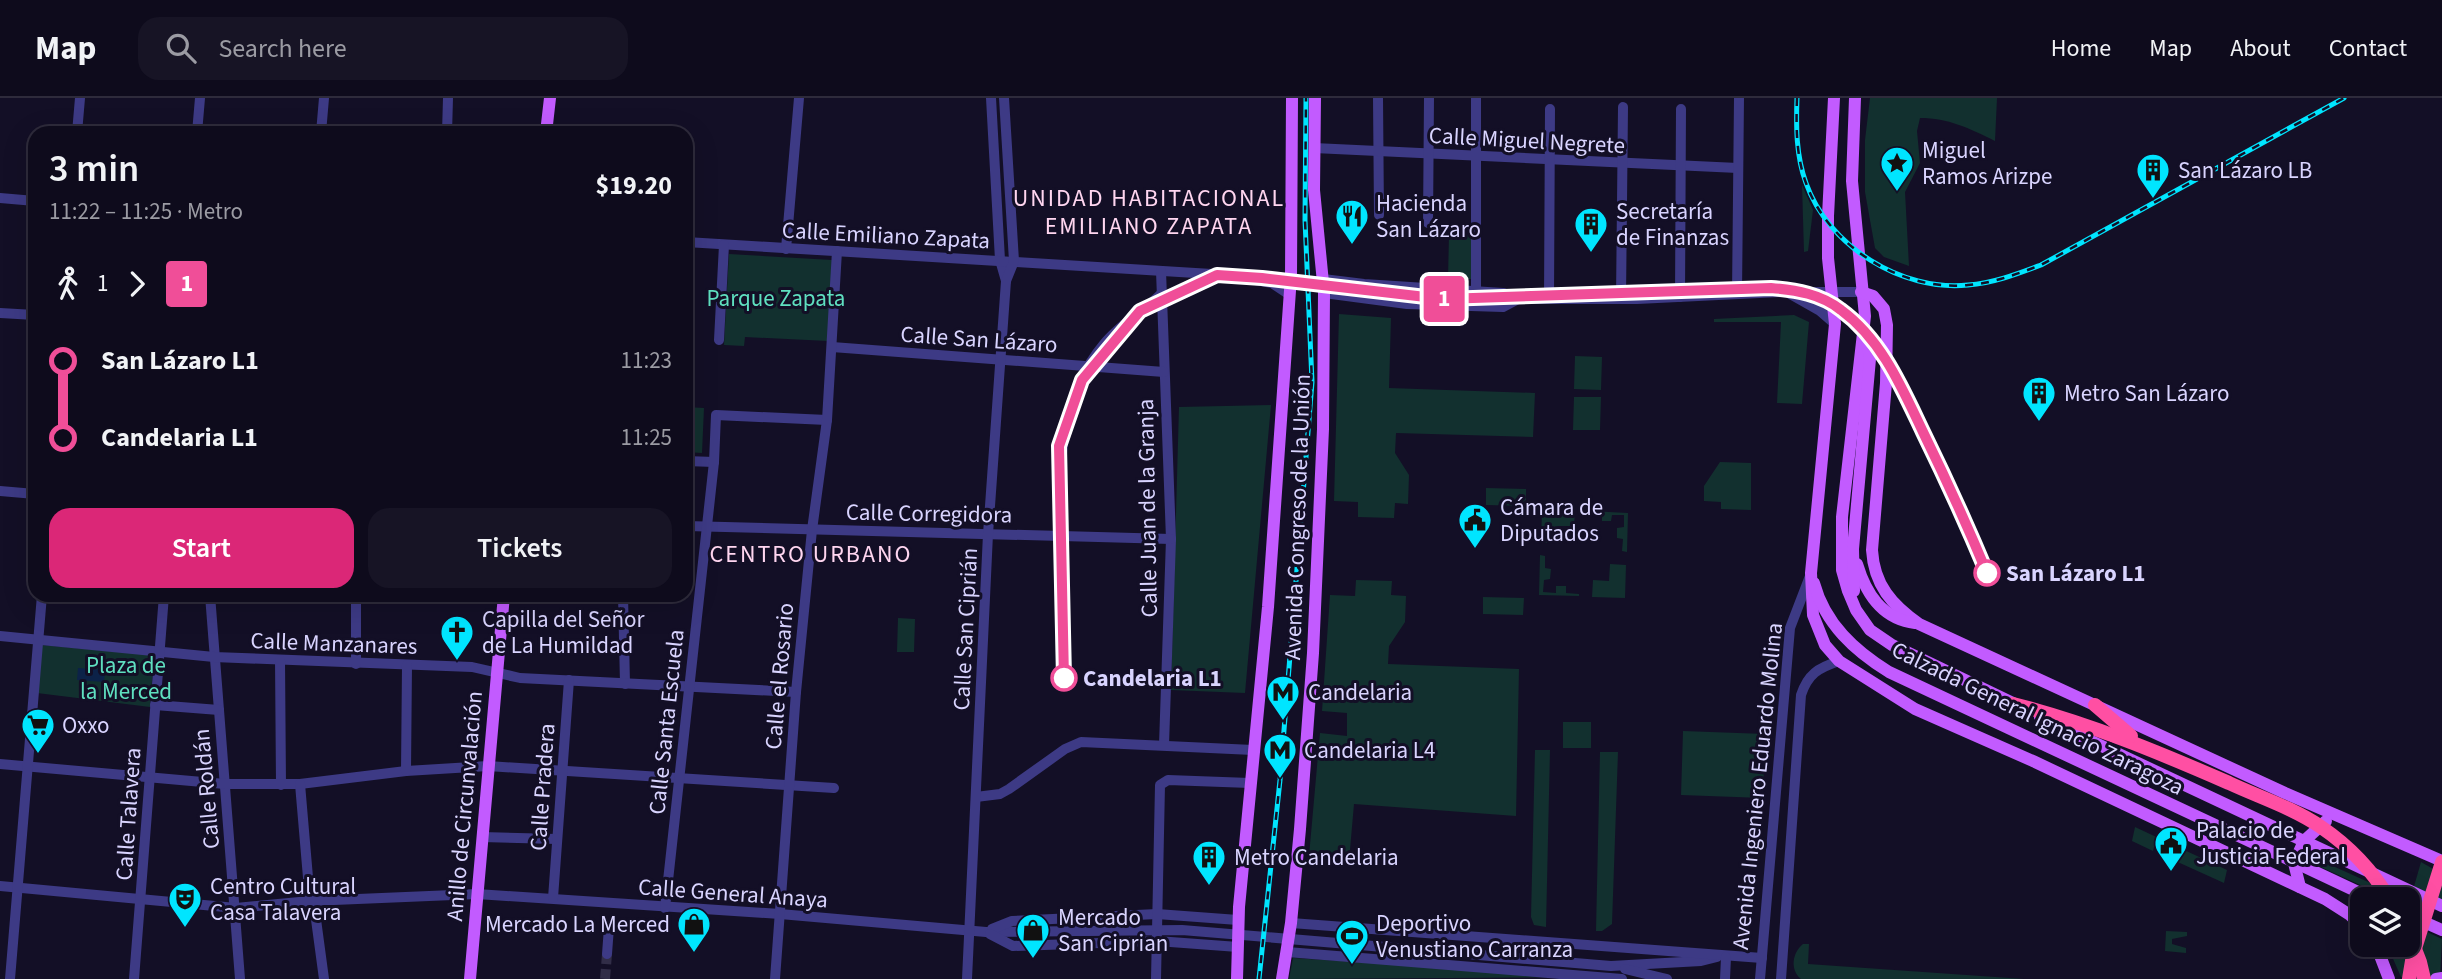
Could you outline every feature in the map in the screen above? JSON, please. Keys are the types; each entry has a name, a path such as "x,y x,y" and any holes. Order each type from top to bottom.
{"highway":[{"path":"2013,704 2055,714 2147,747 2284,808 2320,826 2360,858 2383,887"},
{"path":"2095,705 2147,747"},
{"path":"2417,979 2413,955 2437,901 2442,861"},
{"path":"2417,979 2420,962 2418,957"}],"main road":[{"path":"548,126 550,98"},
{"name":"Avenida Congreso de la Unión","path":"1237,979 1238,920 1271,569 1290,295 1292,98"},
{"name":"Avenida Congreso de la Unión","path":"1282,979 1291,923 1314,640 1323,429 1324,293 1317,233 1315,98"},
{"name":"Avenida Ingeniero Eduardo Molina","path":"1811,573 1835,324 1828,216 1834,98"},
{"path":"1855,98 1852,181 1861,292 1870,359 1853,549 1852,573 1856,610"},
{"path":"1861,292 1873,296 1884,309 1887,325 1886,383 1873,526 1873,566 1887,596 1919,624"},
{"path":"1856,610 1842,570 1841,541 1865,316"},
{"path":"1853,549 1862,582 1882,610 1902,622 1919,624"},
{"name":"Calzada General Ignacio Zaragoza","path":"1811,573 1811,598 1817,626 1825,645 1839,661 1914,709 2033,761 2300,887 2337,906 2350,917"},
{"name":"Calzada General Ignacio Zaragoza","path":"1811,573 1815,589 1841,634 1866,657 1889,672 2350,889"},
{"name":"Anillo de Circunvalación","path":"470,979 503,602"},
{"name":"Calzada General Ignacio Zaragoza","path":"1856,610 1870,630 1892,645 2304,841 2437,901"},
{"name":"Calzada General Ignacio Zaragoza","path":"1919,624 2285,793 2442,861"},
{"path":"2285,793 2301,810 2304,841"},
{"path":"2300,887 2294,863 2304,841 2335,815"},
{"path":"2420,920 2442,930"},
{"path":"2381,957 2389,979"},
{"path":"2417,979 2442,978"}],"street":[{"path":"78,126 80,98"},
{"path":"198,126 200,98"},
{"path":"322,126 324,98"},
{"path":"447,126 448,98"},
{"path":"786,248 799,98"},
{"name":"Calle San Ciprián","path":"991,98 1000,260 1006,281"},
{"path":"1004,98 1013,261"},
{"path":"1378,98 1378,215"},
{"path":"1428,223 1429,98"},
{"path":"1476,98 1476,291"},
{"path":"1737,294 1739,102"},
{"path":"1621,299 1623,107"},
{"path":"1549,299 1550,109"},
{"path":"1680,297 1681,109"},
{"name":"Calle Miguel Negrete","path":"1314,148 1738,168"},
{"path":"0,198 28,200"},
{"name":"Calle Emiliano Zapata","path":"693,243 1228,275 1272,283 1290,295"},
{"path":"719,340 724,245"},
{"name":"Calle el Rosario","path":"775,979 796,692 812,530 827,420 837,251"},
{"name":"Calle San Ciprián","path":"967,979 988,534 1006,281 1013,261"},
{"name":"Calle Juan de la Granja","path":"1161,271 1171,539 1164,745"},
{"path":"1323,279 1503,293 1518,299 1621,299 1783,292 1861,292"},
{"path":"1783,292 1814,307 1835,324"},
{"path":"1324,293 1407,304 1503,307 1518,299"},
{"path":"1060,535 1061,446 1073,399 1087,367 1104,344 1161,294"},
{"path":"0,313 28,315"},
{"name":"Calle San Lázaro","path":"832,347 1164,372"},
{"name":"Calle Santa Escuela","path":"666,908 707,527 716,415 827,420"},
{"path":"693,461 713,462"},
{"path":"0,491 28,493"},
{"name":"Calle Corregidora","path":"693,526 1171,539"},
{"name":"Avenida Ingeniero Eduardo Molina","path":"1760,979 1790,628 1811,573"},
{"path":"10,979 41,602"},
{"name":"Calle Talavera","path":"134,979 163,602"},
{"name":"Calle Roldán","path":"210,602 240,979"},
{"path":"356,602 356,663"},
{"path":"623,602 625,684"},
{"name":"Calle Manzanares","path":"0,636 214,657 472,667 520,678 796,692"},
{"path":"280,660 281,785"},
{"name":"Avenida Ingeniero Eduardo Molina","path":"1781,979 1801,695 1806,681 1815,670 1839,661"},
{"path":"406,771 407,665"},
{"name":"Calle Pradera","path":"553,898 569,680"},
{"path":"155,705 219,710"},
{"path":"976,797 1000,794 1065,749 1080,742 1253,750"},
{"path":"0,764 225,784 300,784 406,771 488,766 834,788"},
{"path":"1156,979 1160,785 1168,780 1251,783"},
{"path":"300,784 310,901 315,912 324,979"},
{"path":"482,837 557,839"},
{"name":"Calle General Anaya","path":"0,886 236,908 310,901 477,894 780,914 986,932 1182,930 1611,966"},
{"name":"Calle General Anaya","path":"986,932 1012,921 1157,914 1238,920"},
{"path":"1291,923 1762,958"},
{"path":"607,954 609,927"},
{"name":"Calle General Anaya","path":"986,932 1013,946 1157,941 1238,947"},
{"path":"1287,952 1622,979"},
{"path":"1611,966 1701,961 1722,957"},
{"path":"1722,957 1725,979"},
{"path":"1611,966 1667,979"}],"green space":[{"path":"1870,98 1997,98 1995,141 1958,125 1920,118 1917,131 1920,163 1905,192 1909,266 1884,257 1875,248 1865,192 1865,140"},
{"path":"1802,185 1813,210 1808,251 1804,252"},
{"path":"1472,234 1473,279 1448,279 1449,235"},
{"name":"Parque Zapata","path":"729,254 832,260 828,341 745,337 744,346 724,345"},
{"path":"1339,314 1391,318 1389,388 1535,393 1533,437 1396,433 1395,453 1409,475 1408,504 1395,503 1394,518 1358,517 1358,502 1334,501"},
{"path":"1794,315 1809,322 1802,404 1777,403 1781,322 1714,322 1714,319"},
{"path":"1575,356 1602,357 1601,390 1574,389"},
{"path":"1574,397 1601,397 1600,430 1573,430"},
{"path":"1271,405 1245,693 1171,690 1179,407"},
{"path":"693,407 704,408 702,453 693,452"},
{"path":"1720,462 1751,463 1751,510 1721,509 1721,502 1704,501 1704,486"},
{"path":"1486,488 1526,489 1526,506 1486,505"},
{"path":"1542,510 1575,511 1574,526 1558,526 1557,543 1541,543"},
{"path":"1589,511 1628,513 1627,552 1622,551 1623,539 1617,538 1617,528 1624,527 1624,515 1612,515 1611,521 1602,521 1602,514 1589,514"},
{"path":"1540,555 1545,556 1545,568 1551,569 1550,579 1544,580 1543,592 1556,593 1556,586 1566,586 1566,593 1579,596 1539,595"},
{"path":"1610,564 1626,565 1625,598 1592,597 1593,580 1609,581"},
{"path":"1356,580 1392,581 1391,595 1406,596 1405,622 1389,646 1388,664 1519,669 1516,816 1354,804 1349,861 1309,856 1320,733 1347,736 1347,713 1322,711 1330,595 1355,596"},
{"path":"1483,597 1524,598 1523,615 1483,614"},
{"path":"898,618 915,619 914,652 897,652"},
{"name":"Plaza de la Merced","path":"41,645 154,655 150,707 37,693"},
{"path":"1563,722 1591,722 1591,748 1563,748"},
{"path":"1683,731 1765,734 1763,798 1681,795"},
{"path":"1535,750 1550,750 1546,927 1534,925 1531,917"},
{"path":"1600,752 1618,752 1612,924 1602,931 1596,931"},
{"path":"2135,827 2227,870 2224,883 2160,854 2160,850 2154,847 2153,851 2132,841"},
{"path":"2304,853 2379,887 2365,887 2301,858"},
{"path":"2421,862 2442,874 2442,902 2420,893 2420,887 2414,887"},
{"path":"2420,929 2442,939 2440,979 2401,977 2392,957 2420,957"},
{"path":"2166,931 2187,932 2187,936 2172,939 2172,944 2186,948 2186,953 2165,951"},
{"path":"1803,944 1809,944 1808,964 2024,979 1801,979 1795,971 1794,962 1796,952"},
{"name":"Deportivo Venustiano Carranza","path":"1293,958 1594,977 1289,979"}],"water":[{"path":"78,668 105,670 104,682 77,680"}],"tunnel":[{"path":"605,979 607,954"}],"railway":[{"path":"1259,979 1280,780 1312,382 1305,220 1306,98"},
{"path":"1797,98 1800,162 1806,183 1831,227 1870,260 1918,281 1943,285 1987,282 2041,265 2344,98"}],"metro line":[{"name":"1","path":"1064,678 1059,446 1082,380 1140,311 1217,275 1443,299 1771,288 1801,290 1840,308 1868,333 1893,369 1957,502 1987,573"}],"place":[{"name":"Miguel Ramos Arizpe","path":"1897,193"},
{"name":"San Lázaro LB","path":"2153,200"},
{"name":"Hacienda San Lázaro","path":"1352,246"},
{"name":"Secretaría de Finanzas","path":"1591,254"},
{"name":"Metro San Lázaro","path":"2039,423"},
{"name":"Cámara de Diputados","path":"1475,550"},
{"name":"San Lázaro L1","path":"1987,573"},
{"name":"Capilla del Señor de La Humildad","path":"457,662"},
{"name":"Candelaria L1","path":"1064,678"},
{"name":"Candelaria","path":"1283,722"},
{"name":"Oxxo","path":"38,755"},
{"name":"Candelaria L4","path":"1280,780"},
{"name":"Palacio de Justicia Federal","path":"2171,873"},
{"name":"Metro Candelaria","path":"1209,887"},
{"name":"Centro Cultural Casa Talavera","path":"185,929"},
{"name":"Mercado La Merced","path":"694,954"},
{"name":"Mercado San Ciprian","path":"1033,960"},
{"name":"Deportivo Venustiano Carranza","path":"1352,966"}],"district":[{"name":"UNIDAD HABITACIONAL EMILIANO ZAPATA","path":"1149,212"},
{"name":"CENTRO URBANO","path":"811,554"}]}
